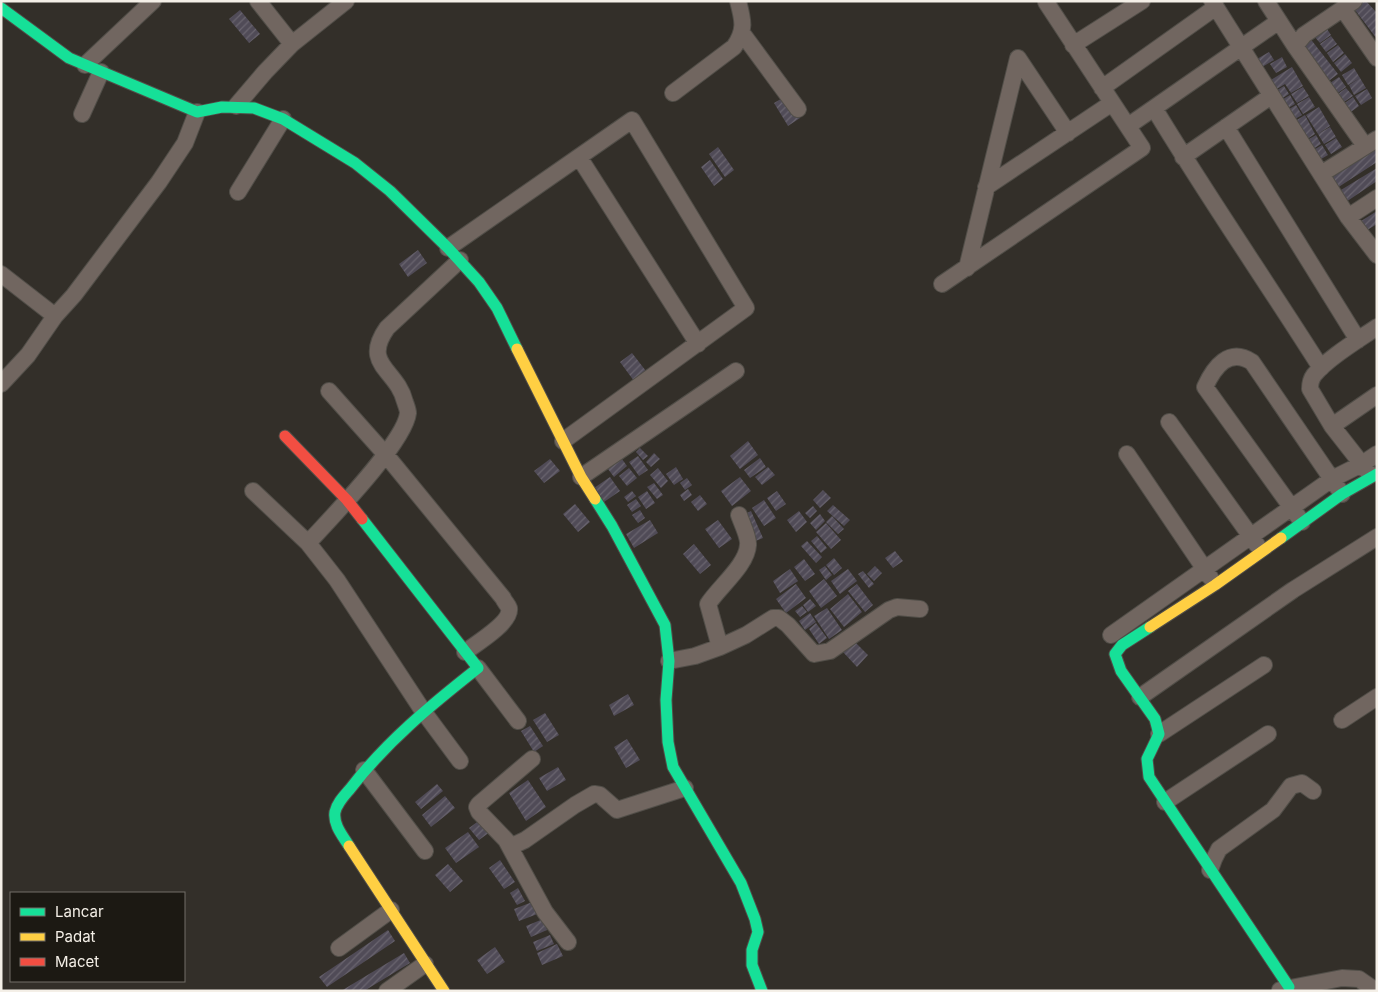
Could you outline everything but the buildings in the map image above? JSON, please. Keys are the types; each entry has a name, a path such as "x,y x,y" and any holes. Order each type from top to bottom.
{"street":[{"path":"85,65 153,1"},
{"path":"258,1 292,44"},
{"path":"236,106 292,44 346,1"},
{"path":"673,93 734,47 742,33 743,27 738,1"},
{"path":"942,284 1142,148 1073,45 1046,2 1048,1"},
{"path":"1073,45 1142,1"},
{"path":"1266,1 1295,46 1371,142 1321,174"},
{"path":"1102,88 1214,4 1348,217 1377,255"},
{"path":"1295,46 1304,35 1348,5 1377,58"},
{"path":"1,8 70,58 197,112 222,106 236,106 254,108 283,119 355,163 390,191 460,260 479,282 497,308 581,477 612,526 664,625 669,661 666,700 668,742 673,767 741,883 758,932 752,950 752,965 762,991"},
{"path":"1128,126 1279,21"},
{"path":"742,33 798,108"},
{"path":"967,268 1018,58 1068,133"},
{"path":"82,114 100,72"},
{"path":"1183,157 1271,96"},
{"path":"986,187 1112,103"},
{"path":"1154,108 1183,157 1321,368"},
{"path":"1,384 28,356 56,316 159,182 185,143 197,112"},
{"path":"238,192 283,119"},
{"path":"448,248 632,120 746,308 564,441"},
{"path":"1226,127 1358,340"},
{"path":"579,157 698,344"},
{"path":"1348,217 1377,198"},
{"path":"308,543 386,455 403,426 408,412 404,397 376,352 379,339 387,328 460,260"},
{"path":"1,274 56,316"},
{"path":"1159,734 1154,719 1119,667 1116,657 1118,649 1215,586 1342,494 1375,479 1332,426 1310,389 1310,383 1313,376 1321,368 1377,327"},
{"path":"1302,522 1206,387 1210,377 1222,362 1229,358 1238,357 1252,362 1342,494"},
{"path":"581,477 736,371"},
{"path":"329,391 386,455 503,598 509,608 508,616 503,623 465,652"},
{"path":"1332,426 1377,395"},
{"path":"1169,422 1261,551"},
{"path":"285,436 348,500 518,721"},
{"path":"1127,454 1215,586"},
{"path":"1111,635 1332,479 1377,454"},
{"path":"253,491 308,543 337,580 423,711 460,761"},
{"path":"720,647 708,604 746,555 749,544 739,515"},
{"path":"1140,698 1293,590 1377,537"},
{"path":"669,661 695,656 720,647 746,635 772,618 779,618 785,622 814,654 825,652 889,610 897,607 920,609"},
{"path":"1264,665 1159,734 1147,757 1146,766 1149,777 1210,870 1283,989 1342,978 1359,979 1376,991"},
{"path":"444,991 337,827 335,819 336,807 364,770 423,711 478,668"},
{"path":"1342,720 1377,697"},
{"path":"1165,802 1268,734"},
{"path":"532,759 477,807 479,812 506,840 545,912 568,942"},
{"path":"364,770 424,851"},
{"path":"1210,870 1219,850 1273,810 1291,786 1302,783 1313,790"},
{"path":"510,847 525,840 594,794 600,795 616,810 685,788"},
{"path":"339,948 390,910"},
{"path":"387,991 425,964"}],"traffic: fast":[{"path":"1,8 69,58 197,112 222,107 254,108 283,119 355,163 390,191 448,248 479,282 497,308 517,349"},
{"path":"1281,538 1342,494 1377,474"},
{"path":"595,499 612,526 665,625 669,661 666,700 668,742 673,767 741,883 758,932 752,950 752,965 762,991"},
{"path":"349,846 339,830 335,817 337,806 341,800 394,740 426,710 478,668 362,519"},
{"path":"1150,627 1122,645 1115,654 1121,671 1155,719 1159,734 1147,759 1149,777 1289,987"}],"traffic: slow":[{"path":"517,349 581,477 595,499"},
{"path":"1150,627 1215,585 1281,538"},
{"path":"349,846 444,991"}],"traffic: jam":[{"path":"285,436 347,500 362,519"}]}
